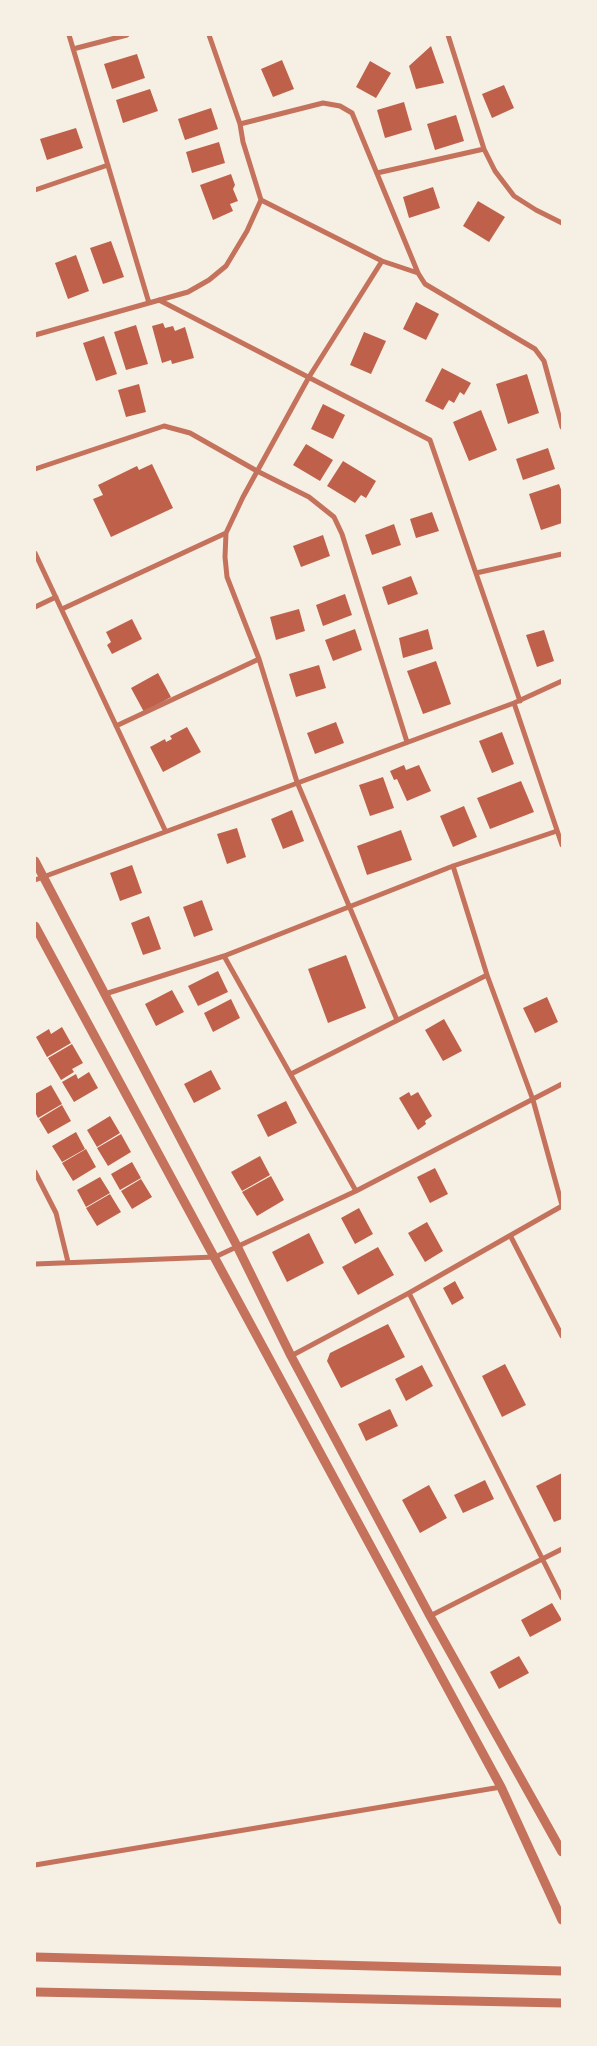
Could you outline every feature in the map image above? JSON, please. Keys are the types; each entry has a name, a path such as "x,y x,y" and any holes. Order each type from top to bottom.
{"street":[{"path":"69,35 148,303"},
{"path":"73,49 127,35"},
{"path":"35,335 188,292 209,280 226,266 247,231 261,200 243,142 240,124 209,35"},
{"path":"448,35 484,149 495,171 514,196 562,223"},
{"path":"240,124 323,102 340,106 352,113 418,273 425,284 535,349 544,361 562,427"},
{"path":"377,173 484,149"},
{"path":"35,190 108,165"},
{"path":"261,200 382,261 418,273"},
{"path":"382,261 309,377 257,471 226,533 225,557 227,577 260,659 297,782 397,1020"},
{"path":"159,300 430,440 520,701"},
{"path":"35,469 164,426 190,433 257,471 309,497 334,517 342,534 407,742"},
{"path":"62,609 226,533"},
{"path":"35,554 165,830"},
{"path":"476,573 562,554"},
{"path":"35,607 56,597"},
{"path":"116,726 260,659"},
{"path":"39,878 165,830 520,701 562,681"},
{"path":"514,703 562,844"},
{"path":"105,994 224,956 453,866 557,831"},
{"path":"35,861 39,878 105,994 237,1246 291,1356 430,1616 559,1839 562,1852"},
{"path":"291,1356 409,1294 562,1205 533,1100 487,974 453,866"},
{"path":"35,926 501,1787 562,1920"},
{"path":"224,956 356,1191"},
{"path":"291,1074 487,974"},
{"path":"35,1264 215,1257 356,1191 562,1084"},
{"path":"35,1172 56,1213 68,1262"},
{"path":"511,1236 562,1336"},
{"path":"409,1294 562,1598"},
{"path":"430,1616 562,1549"},
{"path":"35,1865 501,1787"},
{"path":"35,1957 562,1971"},
{"path":"35,1992 562,2003"}],"building":[{"path":"431,46 444,83 416,89 409,66"},
{"path":"137,54 145,78 112,89 104,64"},
{"path":"282,60 294,89 273,97 261,69"},
{"path":"370,61 391,73 376,98 356,87"},
{"path":"504,85 514,108 492,118 482,94"},
{"path":"150,89 158,111 123,123 116,100"},
{"path":"404,102 412,130 385,138 377,110"},
{"path":"211,108 218,129 185,140 178,119"},
{"path":"456,115 464,141 435,150 427,124"},
{"path":"76,128 83,148 47,160 40,139"},
{"path":"219,142 225,163 192,173 186,152"},
{"path":"231,174 235,185 233,189 238,201 230,204 233,211 213,220 200,185"},
{"path":"433,187 440,208 409,218 403,197"},
{"path":"478,201 505,217 489,242 463,226"},
{"path":"111,241 124,277 103,284 90,248"},
{"path":"76,255 89,291 68,299 55,263"},
{"path":"416,302 439,314 426,340 403,329"},
{"path":"163,323 165,328 173,326 175,331 185,327 194,358 172,364 171,360 162,363 152,326"},
{"path":"136,325 148,364 126,370 114,332"},
{"path":"364,332 386,341 371,374 350,365"},
{"path":"104,336 117,374 96,381 83,343"},
{"path":"442,368 471,383 464,395 460,392 454,403 449,400 443,410 425,401"},
{"path":"527,374 539,413 508,424 496,384"},
{"path":"139,384 146,412 126,417 118,390"},
{"path":"323,404 345,415 333,439 311,429"},
{"path":"481,410 497,450 469,461 453,422"},
{"path":"306,444 333,460 320,481 293,465"},
{"path":"548,448 555,469 523,480 516,459"},
{"path":"343,461 376,481 366,498 361,495 355,503 327,486"},
{"path":"152,464 173,508 111,537 93,499 103,495 98,485 137,466 139,470"},
{"path":"559,484 562,492 562,523 541,530 529,494"},
{"path":"432,512 439,531 416,538 410,519"},
{"path":"394,524 401,545 372,555 365,535"},
{"path":"323,535 330,556 301,567 293,546"},
{"path":"411,576 418,594 388,605 382,587"},
{"path":"345,594 352,615 323,626 316,605"},
{"path":"299,609 305,631 276,640 270,617"},
{"path":"132,619 142,639 112,654 107,645 111,642 106,632"},
{"path":"355,629 362,650 333,661 325,640"},
{"path":"428,629 433,649 403,658 399,638"},
{"path":"544,630 554,661 537,667 526,635"},
{"path":"436,661 451,704 423,714 407,671"},
{"path":"319,665 326,688 296,697 289,674"},
{"path":"158,673 171,697 144,712 131,688"},
{"path":"336,722 344,743 315,754 307,733"},
{"path":"187,727 201,752 163,772 150,747 165,739 166,742 172,739 170,736"},
{"path":"502,732 514,764 492,773 479,741"},
{"path":"404,765 406,770 419,765 431,791 407,801 397,779 394,780 390,771"},
{"path":"383,777 394,808 370,816 359,785"},
{"path":"521,781 534,812 490,829 477,798"},
{"path":"464,806 477,837 453,847 440,816"},
{"path":"292,810 304,841 283,849 271,819"},
{"path":"237,828 246,857 227,864 217,834"},
{"path":"401,830 412,860 367,875 357,846"},
{"path":"132,865 142,893 120,901 110,873"},
{"path":"202,900 213,930 194,937 183,907"},
{"path":"149,916 161,949 143,955 131,923"},
{"path":"346,955 366,1008 328,1023 308,969"},
{"path":"218,971 228,992 198,1006 188,986"},
{"path":"172,990 184,1012 156,1026 145,1004"},
{"path":"547,997 558,1022 535,1033 523,1008"},
{"path":"231,999 240,1018 213,1032 204,1013"},
{"path":"444,1019 462,1051 443,1061 425,1030"},
{"path":"62,1027 71,1043 47,1057 36,1037 49,1029 51,1034"},
{"path":"72,1044 83,1063 72,1069 74,1072 61,1080 48,1058"},
{"path":"211,1070 221,1089 194,1103 184,1084"},
{"path":"89,1072 98,1088 74,1102 62,1082 76,1074 78,1079"},
{"path":"51,1085 62,1104 38,1118 35,1112 35,1094"},
{"path":"409,1092 411,1096 418,1092 432,1116 418,1130 399,1098"},
{"path":"286,1101 297,1123 268,1137 257,1115"},
{"path":"62,1105 71,1121 48,1134 39,1119"},
{"path":"110,1116 120,1133 97,1147 87,1130"},
{"path":"76,1132 85,1149 62,1162 52,1146"},
{"path":"121,1134 131,1152 108,1166 97,1148"},
{"path":"86,1149 96,1167 73,1181 62,1163"},
{"path":"260,1156 270,1175 242,1191 231,1172"},
{"path":"132,1162 141,1178 120,1190 111,1174"},
{"path":"435,1168 448,1194 430,1203 417,1177"},
{"path":"271,1176 284,1200 257,1216 242,1192"},
{"path":"100,1177 110,1193 86,1207 77,1190"},
{"path":"141,1179 152,1197 132,1209 121,1191"},
{"path":"110,1194 121,1212 97,1226 86,1208"},
{"path":"359,1208 373,1234 355,1244 341,1218"},
{"path":"427,1222 443,1251 425,1262 408,1233"},
{"path":"309,1233 324,1263 287,1282 272,1252"},
{"path":"378,1247 394,1275 358,1295 342,1267"},
{"path":"455,1281 464,1298 452,1305 443,1288"},
{"path":"388,1324 405,1357 341,1388 327,1361 330,1353"},
{"path":"505,1364 526,1405 502,1417 482,1376"},
{"path":"422,1365 433,1386 406,1401 395,1379"},
{"path":"390,1409 398,1426 366,1441 358,1424"},
{"path":"562,1473 562,1519 554,1522 536,1486"},
{"path":"485,1480 494,1499 463,1513 454,1495"},
{"path":"429,1485 447,1518 420,1533 402,1500"},
{"path":"552,1603 562,1620 530,1637 521,1620"},
{"path":"519,1656 529,1673 499,1689 490,1672"}]}
